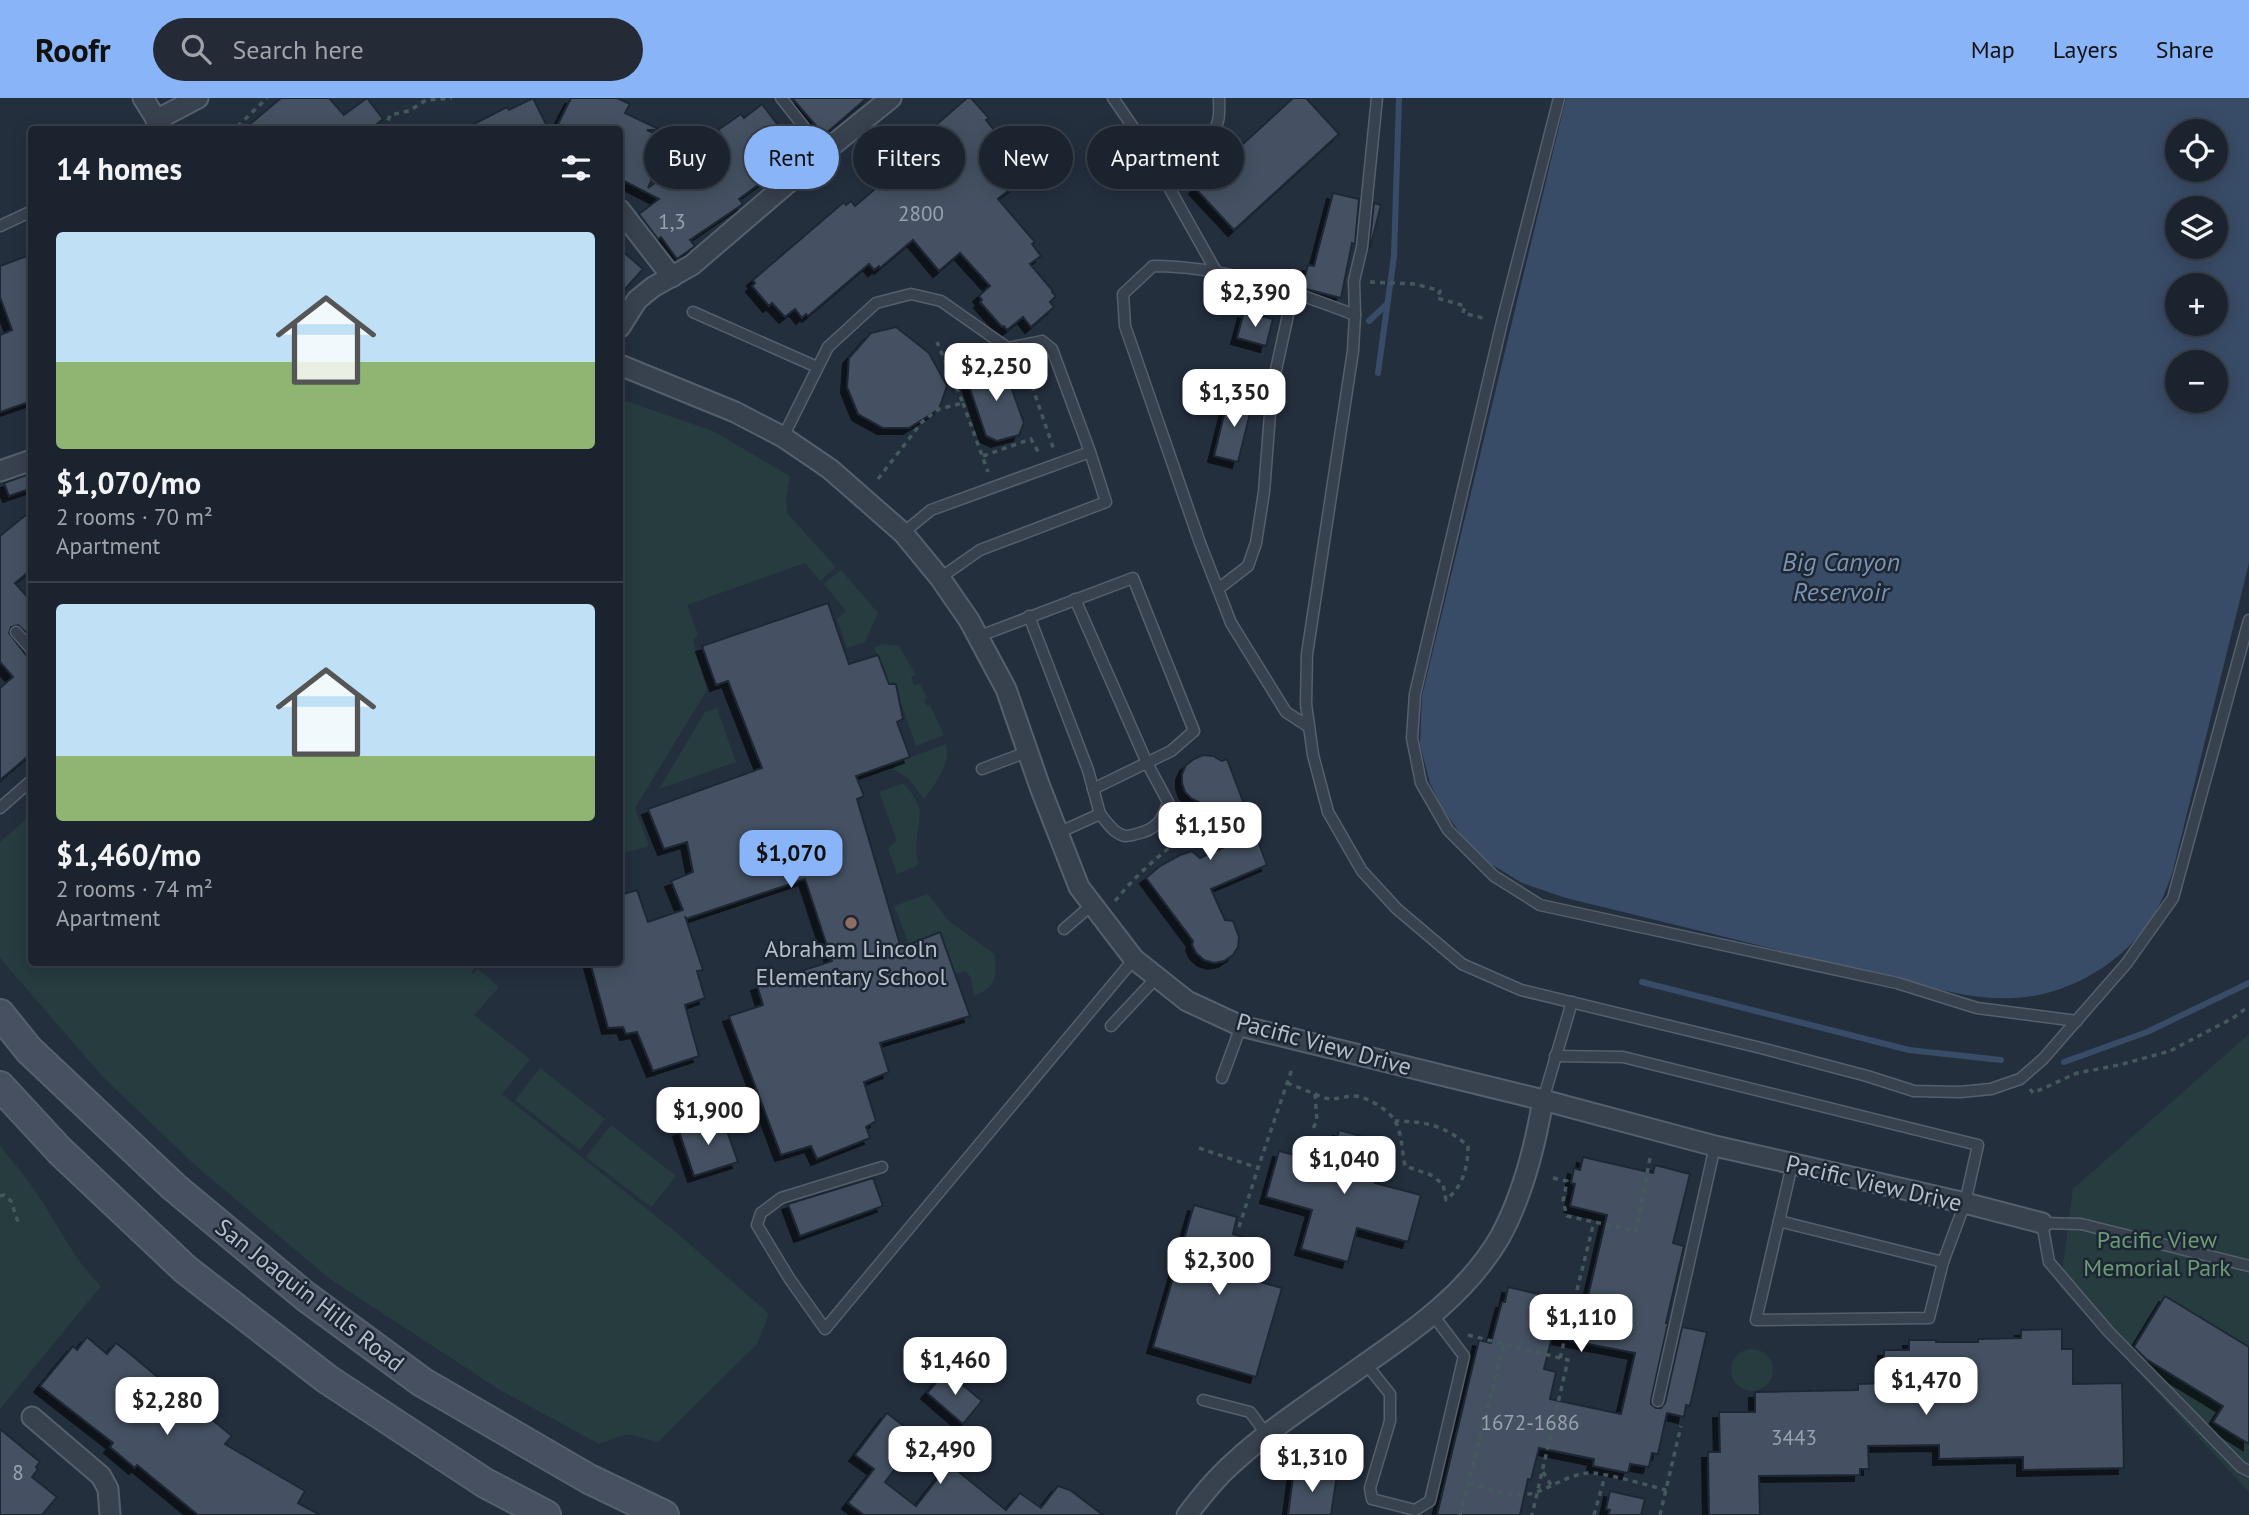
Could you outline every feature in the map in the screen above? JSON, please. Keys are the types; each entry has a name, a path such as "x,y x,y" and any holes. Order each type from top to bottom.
{"main road":[{"name":"San Joaquin Hills Road","path":"0,1013 29,1050 174,1187 306,1296 422,1382 589,1479 664,1515"},
{"path":"0,1086 60,1151 184,1269 327,1379 485,1483 546,1515"}],"street":[{"path":"143,98 160,125 198,98"},
{"path":"839,140 891,98"},
{"path":"623,322 637,300 653,287 692,265 781,189"},
{"path":"623,214 673,276"},
{"name":"Pacific View Drive","path":"623,366 735,412 783,437 830,469 903,533 940,578 1006,689 1079,887 1134,959 1187,1001 1241,1026 1543,1100 1792,1165 2042,1223"},
{"path":"0,471 28,461"},
{"path":"1186,1515 1217,1478 1267,1435 1433,1315 1472,1276 1499,1238 1516,1204 1531,1155 1543,1100"},
{"path":"32,1418 101,1476 108,1489 110,1515"}],"lane":[{"path":"781,98 803,126"},
{"path":"1113,98 1132,126"},
{"path":"1216,126 1219,98"},
{"path":"1377,98 1362,247 1354,281 1355,315 1349,379 1307,654 1306,704 1313,755 1328,811 1362,871 1397,909 1462,964 1521,990 1761,1048 1914,1091 1960,1093 1991,1089 2020,1079 2043,1059 2126,964 2173,898 2249,620"},
{"path":"1559,98 1502,322 1415,694 1412,737 1422,783 1448,830 1494,876 1541,905 1897,983 1978,1009 2077,1021"},
{"path":"1170,189 1217,273"},
{"path":"0,226 28,213"},
{"path":"1309,727 1286,712 1231,623 1195,531 1125,326 1123,294 1153,266 1182,266 1265,282 1355,315"},
{"path":"1217,589 1248,566 1256,543 1264,492 1272,388 1293,292"},
{"path":"783,437 828,347 876,303 911,294 941,301 1008,348 1042,341 1052,349 1106,502 980,550 940,578"},
{"path":"693,312 817,367"},
{"path":"903,533 932,510 1090,452"},
{"path":"977,637 1133,578 1194,731 1171,751 1093,789"},
{"path":"1029,616 1079,745 1100,814 1114,831 1126,836 1142,833 1157,826 1168,802 1147,763 1075,599"},
{"path":"16,632 28,646"},
{"path":"982,769 1027,752"},
{"path":"0,808 28,784"},
{"path":"1058,832 1100,814"},
{"path":"1064,929 1093,905"},
{"path":"882,1167 780,1198 761,1213 757,1225 789,1278 825,1329 1134,959"},
{"path":"1111,1026 1157,978"},
{"path":"1543,1100 1572,1002"},
{"path":"1222,1078 1241,1026"},
{"path":"1555,1056 1623,1057 1978,1145 1965,1203 1943,1262 1929,1318 1756,1320 1792,1165"},
{"path":"1658,1401 1715,1146"},
{"path":"1779,1221 1943,1262"},
{"path":"2249,1266 2081,1224 2042,1223 2049,1262 2108,1331 2241,1467 2249,1471"},
{"path":"1366,1364 1390,1394 1390,1421 1370,1488 1372,1499 1415,1510 1430,1502 1464,1356 1433,1315"},
{"path":"1203,1400 1250,1412 1267,1435"}],"path":[{"path":"237,126 267,98"},
{"path":"386,126 390,115 409,111 426,100 452,98"},
{"path":"1381,282 1415,284 1440,291 1437,298 1465,306 1463,313 1492,320"},
{"path":"937,342 988,472"},
{"path":"983,456 1031,439 1039,456 1054,449 1032,386"},
{"path":"878,479 922,422 939,409 962,403"},
{"path":"1115,901 1135,876 1186,835"},
{"path":"2020,1079 2033,1093 2077,1073 2170,1051 2233,1018 2249,1006"},
{"path":"1238,1227 1293,1066"},
{"path":"1287,1083 1325,1099 1355,1096 1376,1103 1395,1121 1405,1166 1431,1175 1443,1184 1446,1200 1453,1194 1468,1168 1468,1146 1453,1133 1419,1121 1395,1121"},
{"path":"1312,1130 1318,1121 1315,1094"},
{"path":"1199,1147 1258,1168"},
{"path":"1553,1178 1567,1181 1563,1201 1567,1216 1636,1231 1651,1153"},
{"path":"0,1196 4,1195 11,1200 18,1222"},
{"path":"1560,1358 1594,1222"},
{"path":"1463,1334 1567,1360 1532,1515"},
{"path":"1460,1515 1504,1344"},
{"path":"1660,1515 1681,1426"},
{"path":"1542,1470 1551,1485"},
{"path":"1469,1483 1523,1496 1589,1472 1666,1490"},
{"path":"1594,1515 1605,1476"}],"green space":[{"path":"623,400 713,431 790,476 786,499 787,513 836,567 820,581 805,563 687,605 698,634 693,641 707,690 635,808 649,846 623,853"},
{"path":"841,570 878,613 865,642 847,648 837,619 846,611 824,584"},
{"path":"884,644 899,646 916,675 911,677 914,685 920,684 927,698 924,700 927,706 930,705 944,735 916,746 894,682 888,683 874,647"},
{"path":"717,708 736,762 659,789 705,712"},
{"path":"946,744 942,773 923,798 909,779 895,770 892,764"},
{"path":"903,783 920,809 916,845 919,865 897,874 888,848 897,841 879,792"},
{"path":"28,818 28,966 476,966 471,972 473,974 478,969 499,987 474,1015 530,1059 502,1094 677,1233 769,1314 757,1344 658,1442 627,1434 599,1444 500,1390 330,1279 196,1166 103,1077 0,958 0,842"},
{"path":"928,894 948,920 994,954 994,980 981,993 974,996 971,978 966,971 955,974 940,933 909,944 894,906"},
{"name":"Pacific View Memorial Park","path":"2249,1034 2249,1492 2060,1287 2073,1189"},
{"path":"540,1068 605,1119 580,1150 515,1100"},
{"path":"611,1125 676,1176 651,1207 586,1157"},
{"path":"0,1146 34,1189 67,1242 101,1286 0,1409"},
{"path":"1752,1349 1767,1355 1773,1370 1767,1385 1752,1391 1737,1385 1731,1370 1737,1355"}],"water":[{"name":"Big Canyon Reservoir","path":"1566,98 2249,98 2249,563 2172,874 2158,908 2143,930 2113,960 2095,973 2055,991 2014,998 1980,997 1924,986 1566,898 1522,883 1491,864 1465,840 1442,808 1430,783 1420,745 1422,696"}],"building":[{"path":"281,98 329,98 344,115 367,98 383,119 375,126 248,126"},
{"path":"533,98 547,126 470,126 507,107 509,110"},
{"path":"571,98 617,98 630,104 625,113 653,126 644,126 644,189 730,189 730,126 724,126 741,114 744,118 762,104 779,126 744,126 744,189 753,189 739,199 743,204 690,240 695,246 677,259 639,214 659,199 623,181 623,126 557,126"},
{"path":"792,98 867,98 834,126 816,126"},
{"path":"967,98 971,98 989,118 986,120 991,126 979,126 979,189 1010,189 998,199 1035,242 1032,244 1041,256 1030,264 1056,296 1050,302 1054,307 1031,327 1023,317 1007,330 980,302 982,300 979,296 990,286 960,253 939,271 913,240 880,268 879,266 874,270 869,264 808,316 806,314 802,318 795,309 785,317 772,303 769,306 752,286 755,283 753,280 844,202 846,205 851,201 855,206 875,189 965,189 965,126 935,126"},
{"path":"1293,98 1306,98 1339,134 1234,230 1196,189 1244,189 1244,143"},
{"path":"1333,193 1359,199 1355,244 1352,243 1341,298 1302,288 1308,265 1314,266"},
{"path":"1374,203 1381,205 1369,248"},
{"path":"623,252 643,269 623,292"},
{"path":"28,256 28,402 0,412 0,335 12,330 0,297 0,266"},
{"path":"1244,312 1273,319 1266,346 1237,338"},
{"path":"896,327 929,353 947,386 939,409 909,428 883,428 858,414 847,387 849,358 871,333"},
{"path":"994,365 1005,370 1024,423 1019,435 997,441 986,436 968,383 973,372"},
{"path":"1229,395 1253,401 1238,462 1214,456"},
{"path":"28,474 28,489 9,496 4,483"},
{"path":"28,513 28,572 15,583 28,598 28,634 18,625 11,627 9,633 28,656 28,756 0,780 0,688 13,677 0,662 0,536"},
{"path":"828,603 849,664 878,655 889,684 896,684 903,719 897,722 910,757 856,776 864,796 857,799 901,948 940,932 970,1016 880,1043 889,1072 864,1082 876,1121 866,1127 870,1138 817,1159 811,1146 781,1155 729,1016 763,1005 757,985 832,961 805,879 686,919 703,970 697,971 705,998 685,1005 699,1056 653,1071 637,1032 626,1034 623,1027 608,1028 591,966 623,966 623,894 637,890 648,922 683,910 671,881 693,872 687,842 664,849 648,809 762,768 728,681 716,685 702,646"},
{"path":"1203,755 1222,761 1227,759 1267,865 1211,889 1225,920 1233,921 1239,937 1238,947 1233,955 1214,963 1204,960 1196,953 1193,941 1146,878 1180,855 1192,851 1200,858 1227,846 1211,804 1192,799 1185,792 1182,783 1186,765"},
{"path":"722,1117 738,1162 694,1176 679,1131"},
{"path":"1339,1130 1386,1143 1375,1183 1421,1195 1408,1242 1357,1228 1348,1262 1301,1249 1312,1210 1266,1197 1279,1151 1330,1164"},
{"path":"1583,1157 1653,1173 1655,1165 1690,1174 1673,1243 1684,1246 1651,1404 1661,1408 1665,1403 1682,1327 1707,1332 1690,1406 1686,1405 1684,1417 1667,1413 1658,1454 1652,1453 1649,1467 1630,1464 1628,1473 1593,1466 1594,1459 1539,1448 1531,1480 1528,1479 1520,1515 1437,1515 1479,1340 1491,1343 1508,1287 1586,1305 1607,1215 1570,1206 1575,1184 1571,1183 1574,1168 1580,1170","holes":["1552,1337 1635,1353 1621,1414 1550,1399 1556,1372 1544,1369"]},
{"path":"873,1178 883,1206 800,1236 788,1204"},
{"path":"1194,1205 1237,1217 1233,1234 1268,1244 1257,1281 1282,1288 1256,1377 1153,1347"},
{"path":"2165,1296 2249,1347 2249,1444 2213,1422 2223,1406 2146,1359 2134,1347"},
{"path":"2062,1329 2062,1349 2073,1349 2073,1384 2122,1383 2124,1468 2023,1470 2023,1457 1939,1459 1939,1445 1868,1446 1869,1469 1860,1469 1860,1475 1759,1476 1760,1515 1709,1515 1708,1452 1720,1452 1719,1412 1755,1412 1755,1392 1858,1390 1858,1384 1884,1383 1884,1350 1909,1350 1909,1340 1978,1342 1978,1339 2021,1338 2021,1330"},
{"path":"87,1337 107,1354 116,1343 160,1379 149,1391 178,1415 187,1405 206,1420 209,1417 232,1436 225,1444 305,1491 298,1503 320,1515 198,1515 137,1465 135,1468 110,1447 113,1443 40,1386 73,1346 77,1350"},
{"path":"946,1371 982,1401 963,1424 927,1393"},
{"path":"887,1413 919,1438 885,1482 916,1506 949,1464 1006,1510 1020,1493 1041,1508 1058,1486 1070,1490 1103,1515 864,1515 848,1503 874,1469 855,1455"},
{"path":"0,1429 40,1462 32,1477 57,1497 42,1515 0,1515"},
{"path":"1294,1470 1337,1475 1331,1515 1288,1515"},
{"path":"1610,1491 1645,1499 1641,1515 1608,1515 1610,1510 1606,1509"}],"waterway":[{"path":"1378,373 1394,256 1399,98"},
{"path":"1369,321 1386,305"},
{"path":"1642,982 1909,1050 2001,1060"},
{"path":"2064,1062 2147,1032 2249,983"}],"place":[{"name":"Abraham Lincoln Elementary School","path":"851,923"}]}
